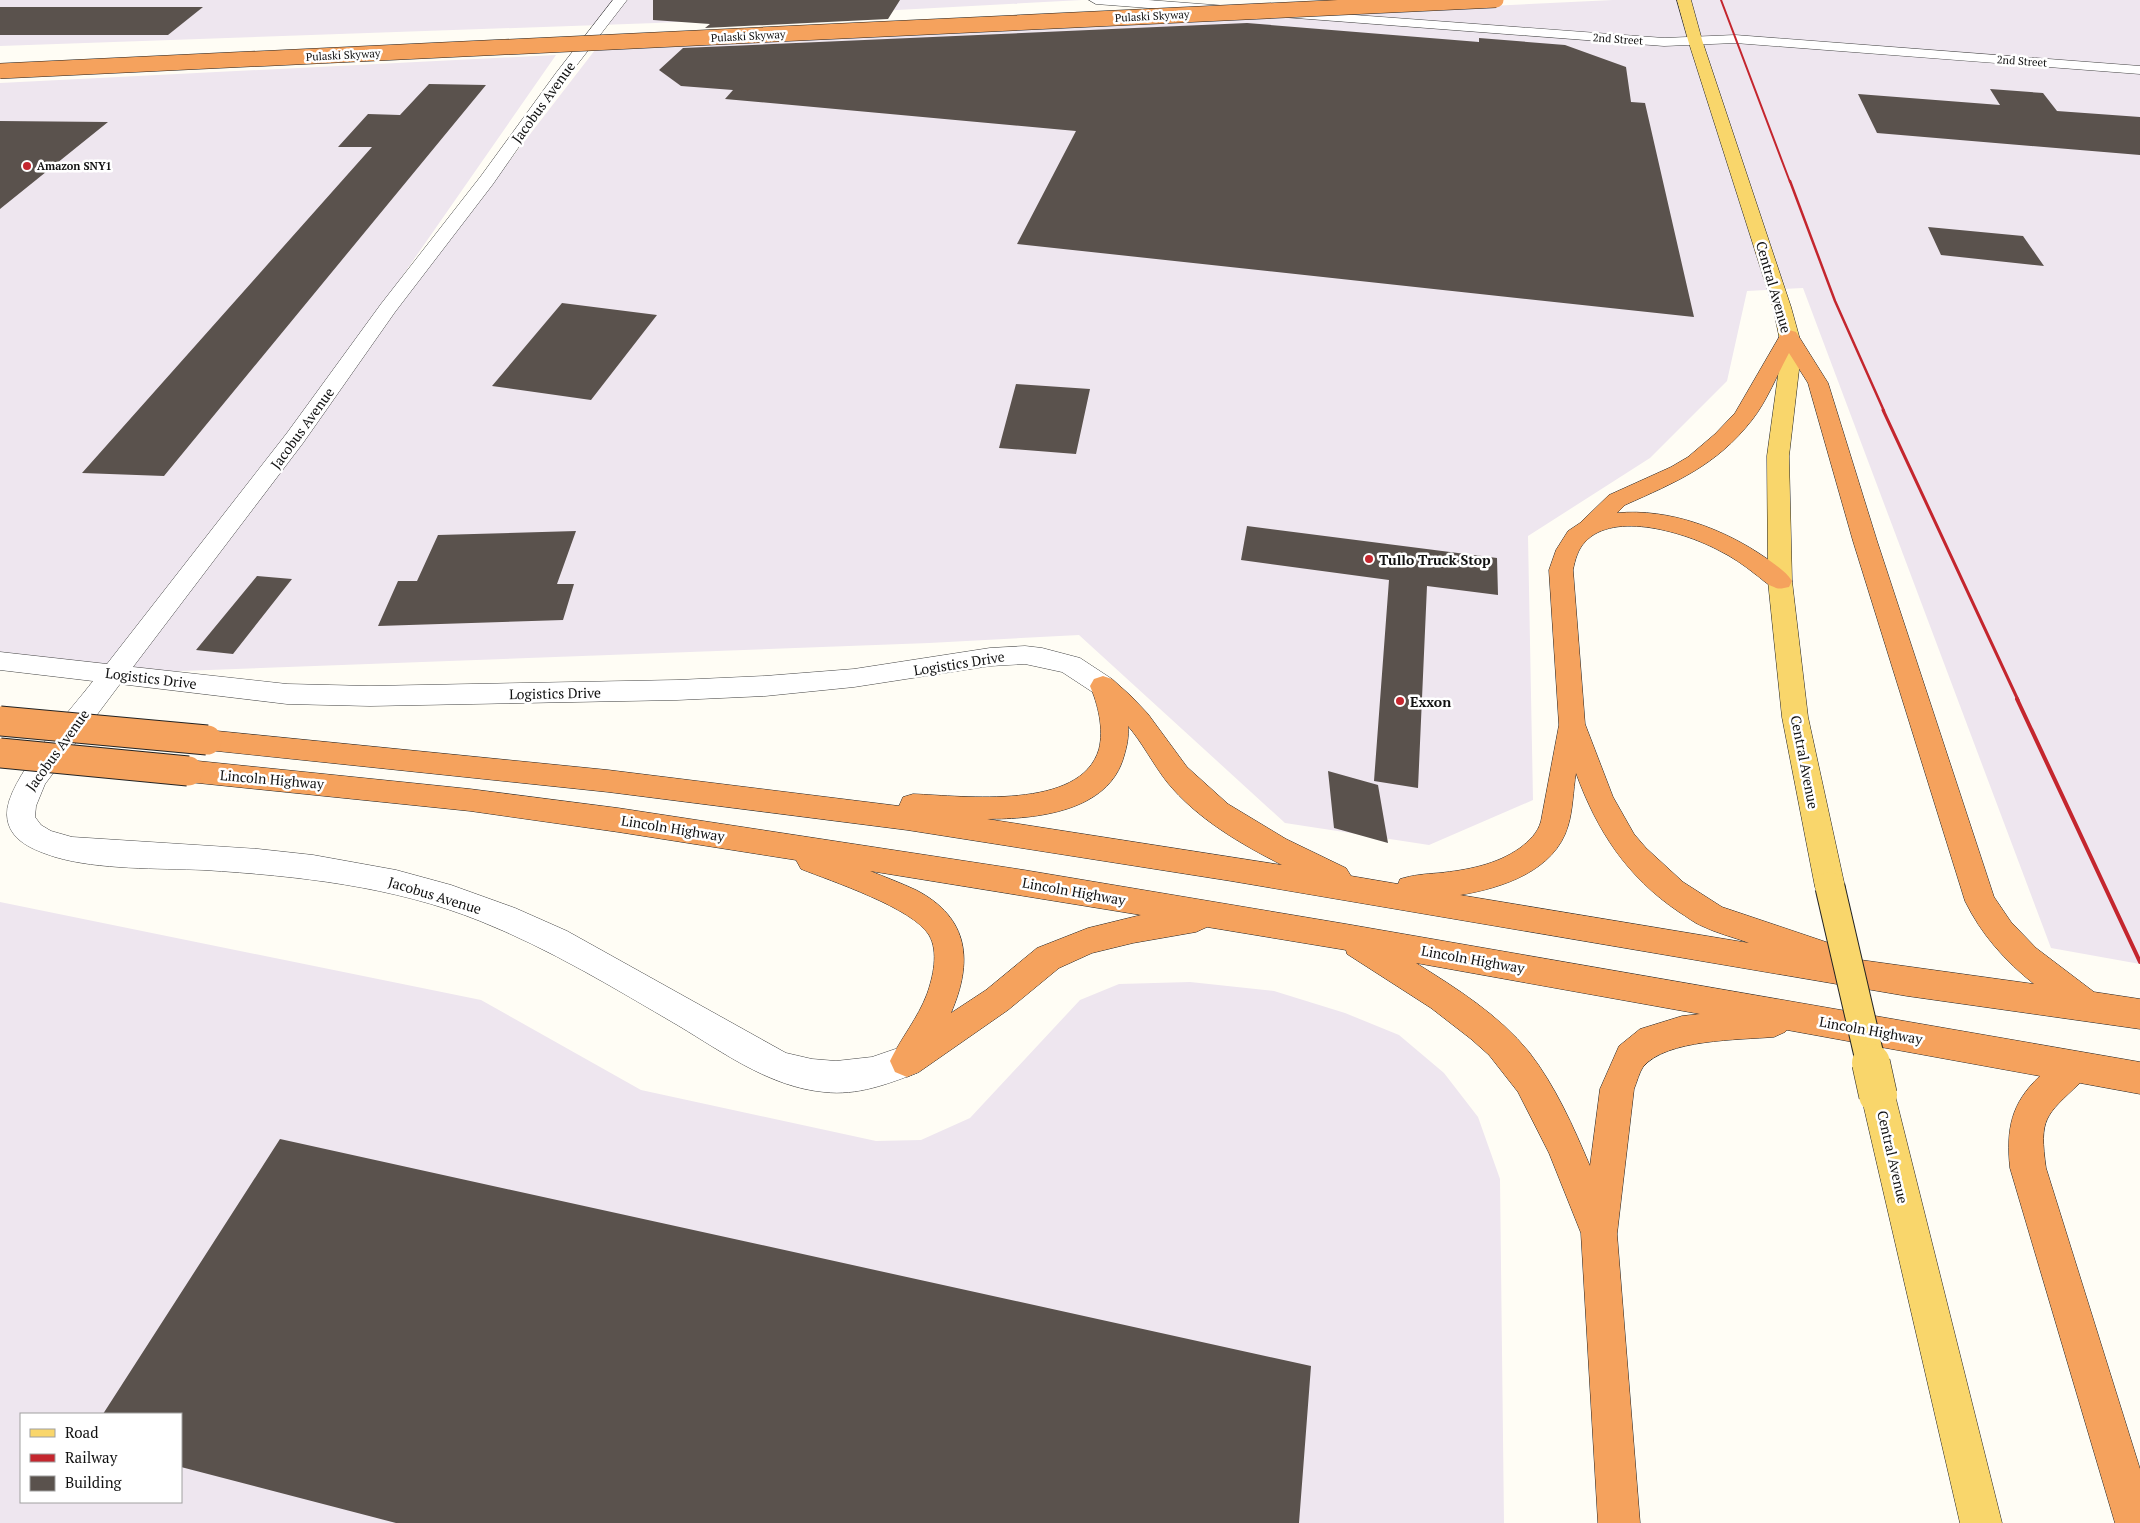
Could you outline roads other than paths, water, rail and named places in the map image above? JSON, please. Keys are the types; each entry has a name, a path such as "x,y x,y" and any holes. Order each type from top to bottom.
{"highway":[{"name":"Pulaski Skyway","path":"0,64 1360,0"},
{"name":"Pulaski Skyway","path":"0,71 1496,0"},
{"path":"1103,686 1138,720 1160,752 1185,783 1221,814 1280,850 1366,891 1459,884 1507,869 1539,850 1550,836 1555,818 1572,724 1561,570 1568,548 1574,539 1617,500 1687,467 1723,439 1744,416 1789,336 1818,383 1865,540 1980,901 1998,930 2012,945 2084,1005"},
{"path":"1588,528 1611,521 1627,520 1692,529 1740,552 1780,581"},
{"path":"798,803 1025,805 1045,803 1080,793 1102,776 1114,751 1114,724 1103,686"},
{"path":"0,721 506,768 798,803 1017,835 1366,891 1909,982 2140,1014"},
{"path":"1572,724 1600,800 1611,822 1636,857 1672,891 1712,917 1724,922 1909,982"},
{"name":"Lincoln Highway","path":"0,754 470,800 618,820 1014,881 1346,937 2140,1078"},
{"path":"768,843 905,899 933,919 943,930 949,963 944,988 934,1015 907,1061"},
{"path":"907,1061 997,1000 1048,958 1067,949 1088,941 1133,930 1216,915"},
{"path":"1346,937 1419,982 1463,1014 1487,1032 1517,1062 1557,1132 1599,1234"},
{"path":"1619,1523 1599,1234 1617,1089 1631,1057 1652,1040 1682,1031 1808,1019"},
{"path":"2073,1067 2037,1102 2029,1114 2024,1134 2025,1150 2028,1168 2136,1523"}],"main road":[{"name":"Central Avenue","path":"1684,0 1695,40 1782,307 1789,336 1790,361 1778,456 1780,581 1795,717 1830,887 1981,1523"}],"street":[{"name":"Jacobus Avenue","path":"620,0 561,76 488,180 388,308 295,438 35,776 22,799 19,812 22,822 28,831 39,839 54,845 92,852 286,865 378,879 422,889 504,917 548,937 759,1056 792,1070 810,1075 844,1078 878,1072 907,1061"},
{"name":"2nd Street","path":"1096,0 1166,3 1664,42 1735,39 2140,70"},
{"name":"Logistics Drive","path":"0,661 314,696 686,690 810,683 899,673 990,657 1025,655 1042,657 1071,665 1103,686"}],"railway":[{"path":"1721,0 1790,182"},
{"path":"1790,181 1835,301 1884,411"},
{"path":"1883,410 2018,700"},
{"path":"2017,699 2140,962"}],"place":[{"name":"Amazon SNY1","path":"27,166"},
{"name":"Tullo Truck Stop","path":"1369,559"},
{"name":"Exxon","path":"1400,701"}]}
